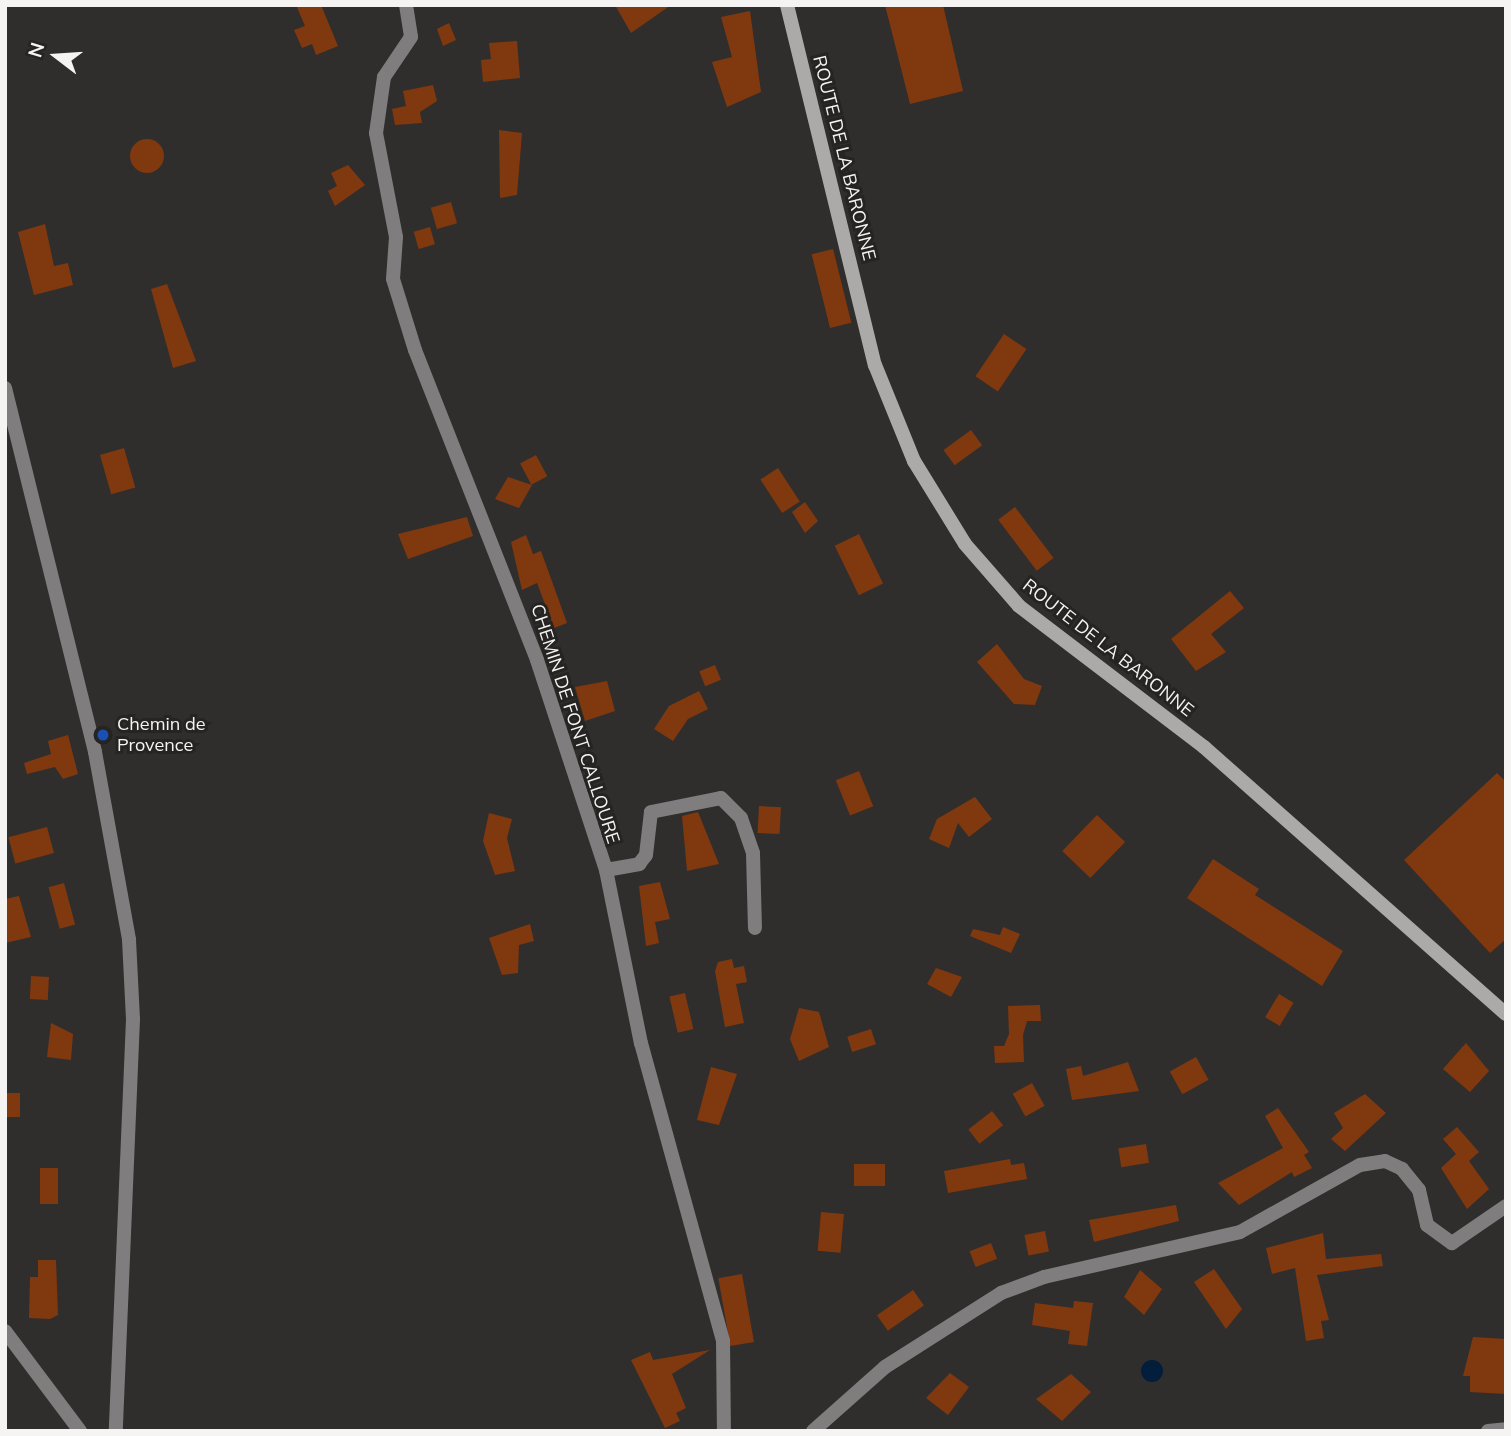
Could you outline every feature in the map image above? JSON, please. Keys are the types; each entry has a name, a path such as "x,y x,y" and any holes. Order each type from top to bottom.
{"main road":[{"name":"ROUTE DE LA BARONNE","path":"787,5 875,365 914,461 965,544 1019,606 1204,747 1506,1014"}],"street":[{"name":"CHEMIN DE FONT CALLOURE","path":"406,5 411,37 384,78 376,133 396,237 394,279 415,350 537,660 606,870 641,1043 723,1341 724,1431"},
{"path":"5,388 92,738 120,865 129,940 133,1019 116,1431"},
{"path":"606,870 639,864 646,855 651,812 721,798 741,818 753,853 755,928"},
{"path":"813,1431 895,1360 1000,1293 1044,1277 1240,1232 1360,1165 1385,1161 1402,1169 1419,1190 1427,1225 1452,1244 1506,1206"},
{"path":"5,1331 79,1431"},
{"path":"1488,1431 1506,1429"}],"water":[{"path":"1152,1360 1160,1363 1163,1371 1160,1379 1152,1382 1144,1379 1141,1371 1144,1363"}],"building":[{"path":"296,5 321,5 338,46 316,55 312,44 302,48 294,30 305,26"},
{"path":"615,5 671,5 631,33"},
{"path":"885,5 943,5 963,91 910,104"},
{"path":"750,11 761,92 727,107 712,62 732,57 721,17"},
{"path":"449,23 456,40 443,46 437,29"},
{"path":"517,41 520,78 483,82 481,60 491,59 489,43"},
{"path":"433,85 437,101 420,112 422,123 395,125 392,109 406,106 403,91"},
{"path":"499,130 522,133 517,195 500,198"},
{"path":"147,139 159,144 164,156 159,168 147,173 135,168 130,156 135,144"},
{"path":"348,165 365,185 335,206 328,191 337,186 331,173"},
{"path":"451,202 457,223 437,229 431,208"},
{"path":"45,224 54,266 68,263 73,285 34,295 18,232"},
{"path":"430,227 435,244 419,249 414,232"},
{"path":"833,249 851,323 830,328 812,254"},
{"path":"167,284 196,361 173,368 151,289"},
{"path":"1004,334 1026,349 998,391 975,376"},
{"path":"971,430 982,445 955,465 943,450"},
{"path":"124,448 135,487 111,494 100,455"},
{"path":"536,455 547,476 531,485 520,463"},
{"path":"778,468 800,502 782,513 760,479"},
{"path":"508,477 532,485 519,508 495,499"},
{"path":"805,502 818,521 805,533 792,512"},
{"path":"1015,507 1054,558 1037,571 998,520"},
{"path":"467,517 473,536 408,559 398,534"},
{"path":"859,534 883,583 859,595 835,546"},
{"path":"526,535 533,554 541,551 567,623 554,628 537,583 522,590 511,542"},
{"path":"1230,591 1244,608 1211,634 1226,652 1196,671 1171,639"},
{"path":"997,644 1024,679 1042,686 1035,705 1014,704 977,662"},
{"path":"715,665 721,680 705,686 699,671"},
{"path":"607,681 615,711 585,721 575,687"},
{"path":"699,691 708,709 688,719 673,741 654,729 669,706"},
{"path":"68,735 78,774 63,779 55,767 27,774 24,763 51,754 48,741"},
{"path":"859,771 873,806 850,816 836,780"},
{"path":"1497,773 1506,782 1506,939 1490,953 1404,860"},
{"path":"975,797 992,819 969,837 958,823 949,848 929,839 937,819"},
{"path":"759,806 781,807 780,834 758,833"},
{"path":"698,812 719,864 687,871 682,816"},
{"path":"489,813 512,819 507,838 515,871 495,875 483,841"},
{"path":"1097,815 1125,842 1090,878 1062,851"},
{"path":"47,827 54,853 15,863 8,837"},
{"path":"1213,859 1259,889 1255,895 1343,951 1322,986 1187,898"},
{"path":"660,882 670,919 655,922 659,943 646,946 639,886"},
{"path":"64,883 75,925 60,929 49,887"},
{"path":"19,896 31,937 5,943 5,899"},
{"path":"530,924 534,941 519,945 518,973 502,975 489,938"},
{"path":"1003,927 1020,934 1011,953 970,936 973,929 1000,935"},
{"path":"732,959 734,968 744,966 747,982 736,984 744,1023 725,1027 715,971 718,962"},
{"path":"936,968 962,977 951,997 927,984"},
{"path":"31,976 49,977 48,1000 30,999"},
{"path":"685,993 693,1029 678,1033 669,997"},
{"path":"1279,994 1294,1003 1280,1026 1265,1017"},
{"path":"1040,1005 1041,1021 1027,1021 1023,1035 1024,1062 995,1063 994,1046 1004,1046 1009,1034 1008,1006"},
{"path":"799,1008 819,1012 829,1047 799,1061 790,1039"},
{"path":"51,1023 73,1034 71,1060 47,1057"},
{"path":"871,1029 876,1044 852,1052 847,1037"},
{"path":"1466,1043 1489,1071 1470,1092 1443,1069"},
{"path":"1196,1057 1209,1080 1182,1094 1170,1072"},
{"path":"1128,1062 1139,1091 1072,1100 1066,1069 1081,1066 1083,1076"},
{"path":"711,1067 737,1074 719,1125 697,1120"},
{"path":"1032,1083 1045,1106 1025,1116 1013,1094"},
{"path":"5,1093 20,1093 20,1117 5,1117"},
{"path":"1365,1094 1386,1113 1345,1151 1331,1139 1343,1128 1334,1113"},
{"path":"1278,1108 1309,1152 1304,1155 1312,1168 1294,1177 1292,1172 1239,1205 1218,1183 1283,1148 1265,1116"},
{"path":"992,1111 1003,1125 979,1144 968,1129"},
{"path":"1457,1127 1479,1152 1469,1161 1489,1189 1467,1209 1441,1168 1456,1154 1443,1139"},
{"path":"1146,1144 1149,1163 1121,1167 1118,1148"},
{"path":"1010,1159 1011,1165 1024,1163 1027,1179 948,1193 944,1171"},
{"path":"854,1164 885,1164 885,1186 854,1186"},
{"path":"40,1168 58,1168 58,1204 40,1204"},
{"path":"1176,1205 1179,1221 1094,1242 1089,1220"},
{"path":"821,1212 844,1214 841,1253 818,1251"},
{"path":"1045,1231 1049,1252 1028,1256 1024,1235"},
{"path":"1323,1233 1326,1259 1381,1254 1383,1266 1317,1275 1329,1320 1321,1321 1324,1338 1306,1341 1295,1268 1272,1274 1266,1248"},
{"path":"991,1243 997,1259 976,1267 970,1251"},
{"path":"38,1260 56,1260 58,1315 50,1319 29,1318 30,1277 38,1277"},
{"path":"1214,1269 1242,1309 1226,1329 1194,1282"},
{"path":"1140,1270 1162,1289 1144,1315 1124,1297"},
{"path":"742,1274 754,1342 730,1346 718,1278"},
{"path":"913,1290 924,1306 888,1331 877,1315"},
{"path":"1074,1301 1093,1303 1087,1346 1068,1344 1070,1331 1032,1325 1035,1303 1073,1308"},
{"path":"1473,1337 1506,1339 1506,1394 1470,1392 1470,1376 1463,1376"},
{"path":"710,1350 672,1374 686,1408 676,1413 680,1421 665,1428 631,1360 650,1352 653,1360"},
{"path":"950,1373 969,1387 948,1415 926,1398"},
{"path":"1071,1374 1091,1392 1062,1421 1036,1399"}],"place":[{"name":"Chemin de Provence","path":"103,735"}]}
